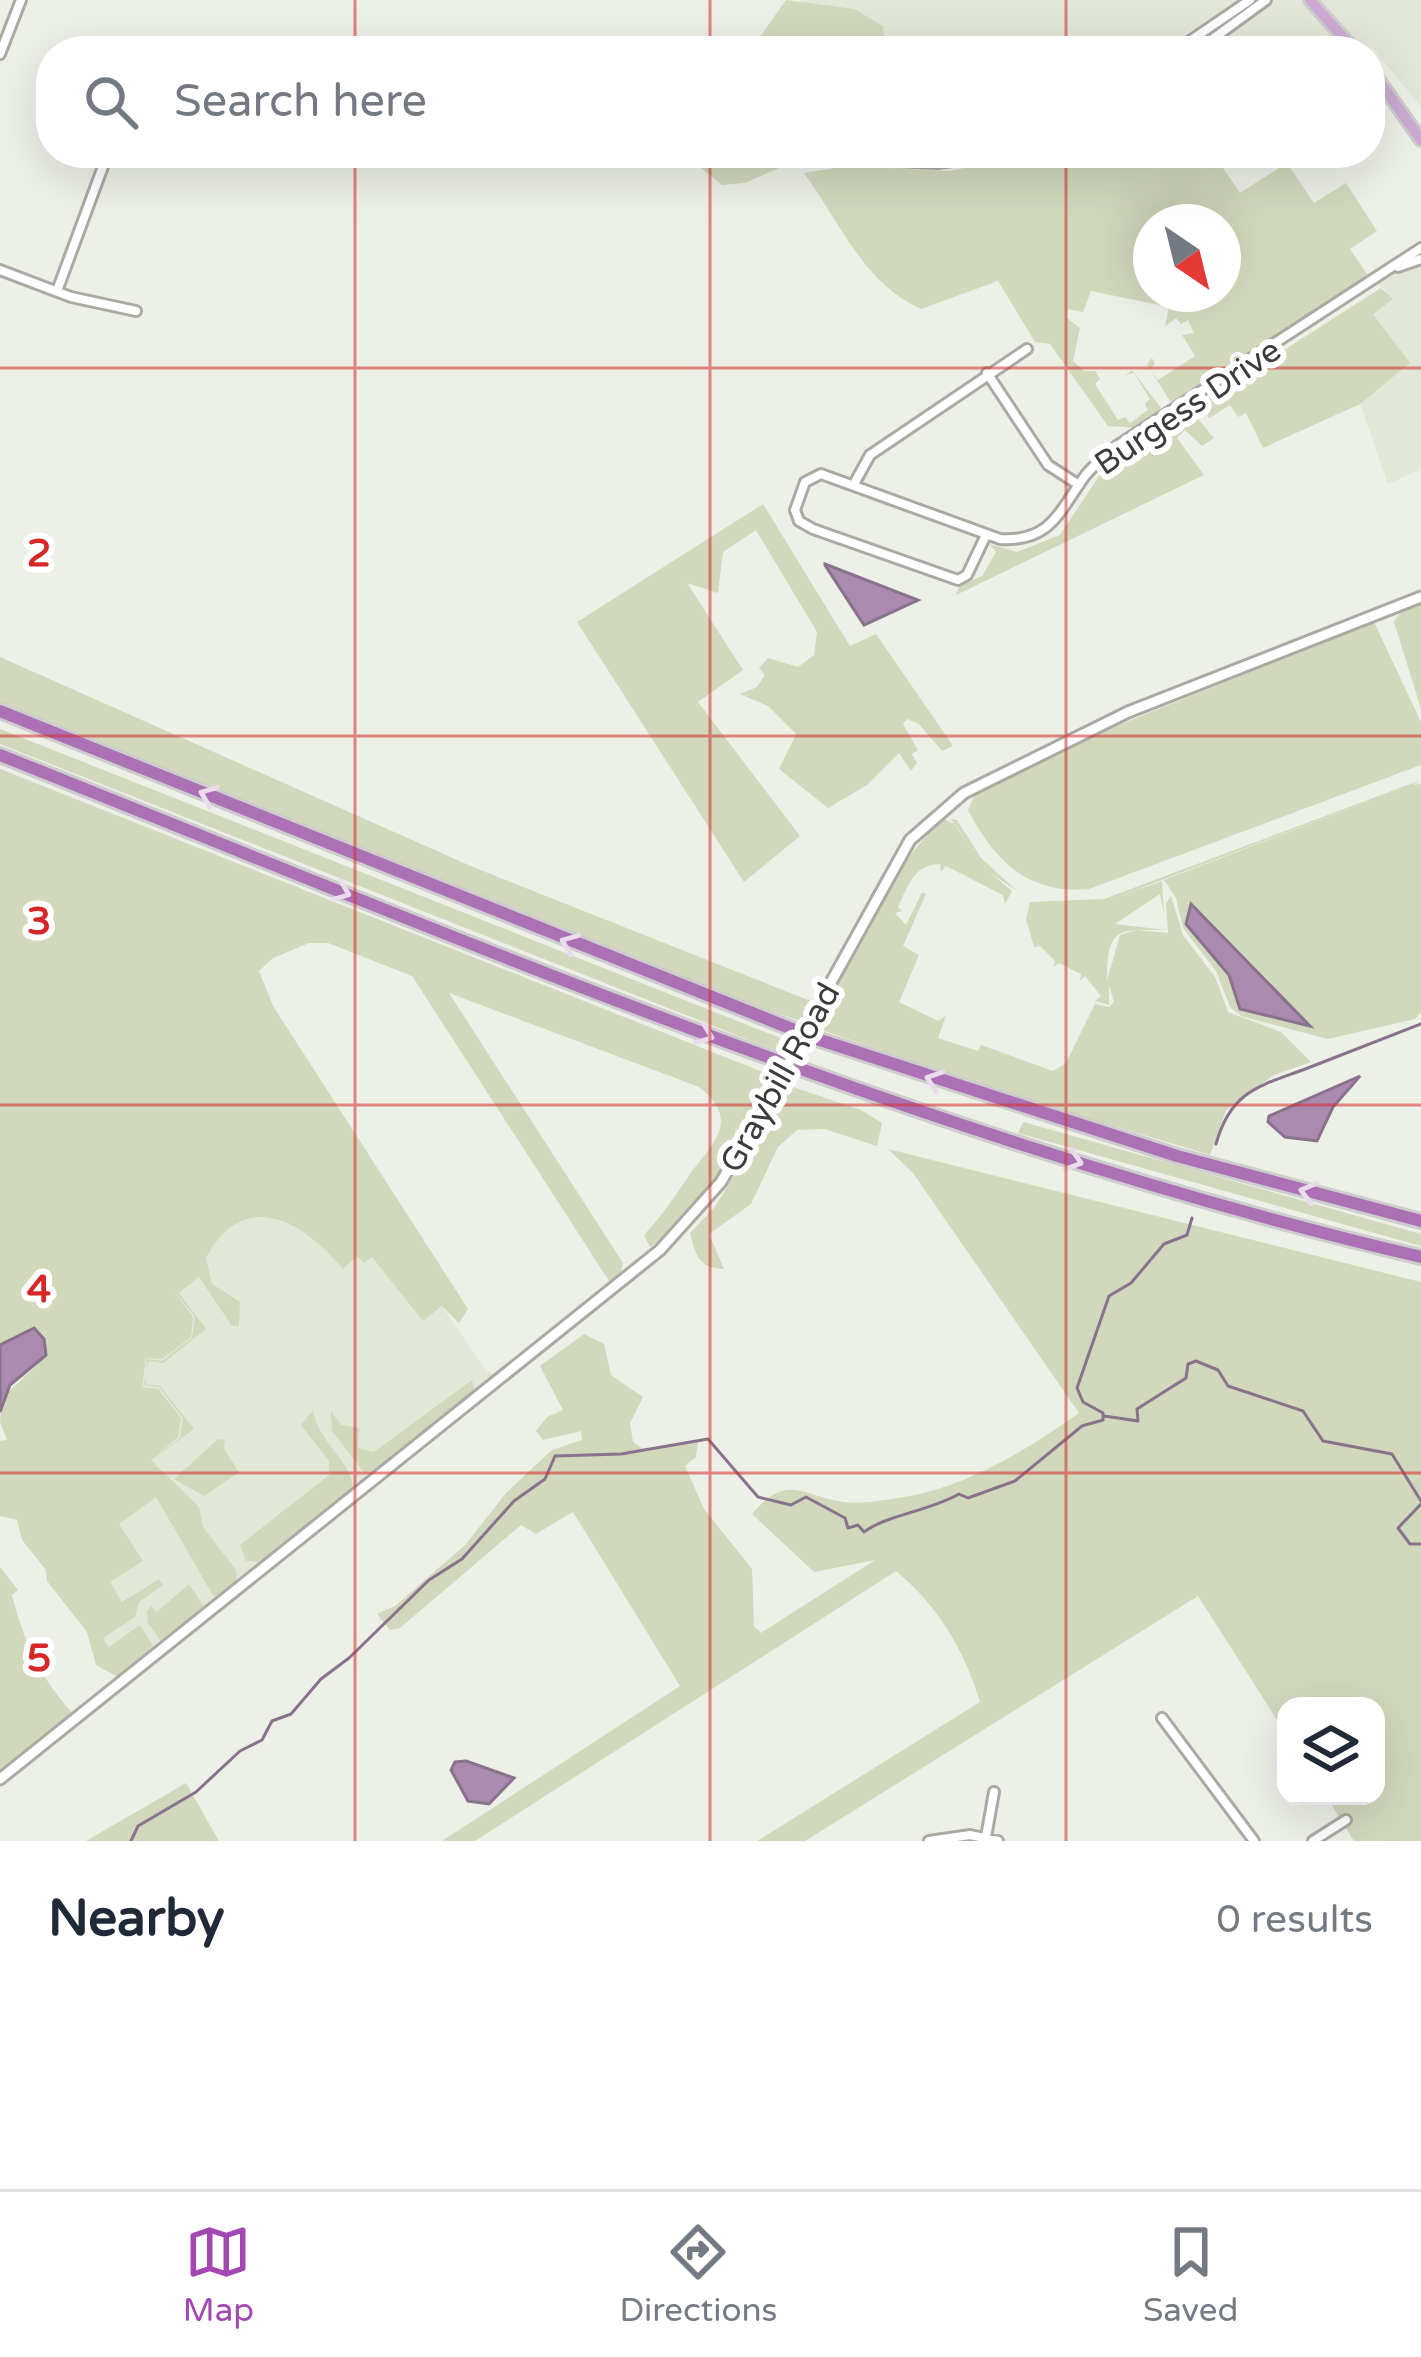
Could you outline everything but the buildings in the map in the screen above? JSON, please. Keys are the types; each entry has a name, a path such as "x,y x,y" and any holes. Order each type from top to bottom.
{"highway":[{"path":"0,711 817,1039 1156,1150 1421,1221"},
{"path":"0,755 658,1017 927,1114 1154,1186 1421,1257"}],"main road":[{"path":"1310,0 1342,36"},
{"path":"1385,89 1421,140"}],"street":[{"path":"0,54 21,0"},
{"path":"1197,36 1250,0"},
{"path":"1217,36 1266,0"},
{"path":"57,291 102,168"},
{"name":"Burgess Drive","path":"854,484 986,535 1007,540 1045,531 1079,485 1118,445 1397,268 1421,248"},
{"name":"Burgess Drive","path":"1397,268 1421,259"},
{"path":"0,270 57,291 136,311"},
{"path":"986,535 967,575 958,580 800,521 795,510 806,482 821,474 854,484 870,455 1028,350"},
{"path":"987,374 1048,465 1079,485"},
{"name":"Graybill Road","path":"0,1779 660,1250 721,1182 910,840 964,793 1128,712 1421,597"},
{"path":"1162,1718 1254,1841"},
{"path":"986,1837 994,1792"},
{"path":"1312,1841 1346,1820"},
{"path":"929,1841 986,1837 998,1841"}],"shaded area":[{"path":"800,0 1237,0 1183,36 826,36"},
{"path":"1266,0 1421,0 1421,107 1385,63 1385,36 1217,36"},
{"path":"1421,259 1421,469 1388,484 1360,404 1400,369 1373,314 1386,290 1375,282"},
{"path":"825,564 918,600 864,625"},
{"path":"1191,904 1310,1026 1240,1009 1229,975 1186,924"},
{"path":"1360,1076 1333,1107 1317,1141 1285,1137 1268,1122 1269,1116"},
{"path":"229,1082 436,1311 442,1306 486,1371 499,1375 131,1667 101,1639 110,1419"},
{"path":"34,1328 44,1339 46,1355 10,1385 0,1412 0,1345"},
{"path":"466,1761 514,1778 489,1804 468,1801 451,1770 455,1762"}],"green space":[{"path":"786,0 854,9 883,26 884,36 761,36"},
{"path":"701,168 780,168 745,183 722,185"},
{"path":"835,168 1223,168 1240,193 1279,168 1290,168 1314,203 1346,183 1377,231 1350,249 1369,277 1173,403 1151,370 1158,380 1195,356 1182,335 1194,333 1188,320 1181,324 1176,318 1165,326 1168,312 1241,312 1241,204 1133,204 1133,300 1091,291 1083,312 1068,309 1067,318 1080,328 1073,361 1084,371 1095,371 1100,379 1095,384 1118,420 1125,417 1130,423 1148,410 1145,404 1150,399 1134,373 1126,375 1132,370 1161,408 1138,428 1108,426 1050,344 1035,342 998,281 921,309 883,284 854,250 804,173"},
{"path":"1381,288 1393,299 1373,314 1410,363 1360,404 1263,448 1246,413 1238,417 1230,405 1209,418 1201,403"},
{"path":"1191,410 1214,438 1202,446 1185,430 1177,438 1204,475 956,595 959,586 982,576 996,552 989,544 1017,552 1060,535 1105,467"},
{"path":"763,504 850,646 876,634 953,746 942,751 919,724 907,719 903,724 918,750 912,754 917,763 911,771 899,753 867,785 828,808 779,769 796,734 768,706 740,694 757,687 765,675 759,668 768,658 798,667 814,655 817,632 756,530 723,552 718,593 687,583 743,670 698,702 800,836 744,882 577,622"},
{"path":"1421,604 1421,709 1394,622 1401,612"},
{"path":"1374,622 1421,722 1421,765 1089,889 1048,886 1016,871 990,845 968,810 976,792 1069,745"},
{"path":"0,657 473,867 813,1002 803,1022 743,1001 89,740 0,702"},
{"path":"0,729 793,1043 787,1055 0,744"},
{"path":"0,769 765,1073 751,1118 722,1170 686,1217 650,1247 644,1235 719,1131 719,1110 712,1099 699,1087 449,993 623,1263 620,1278 611,1284 412,976 328,943 309,943 273,958 259,971 273,1006 468,1309 459,1323 442,1306 423,1321 372,1257 364,1263 357,1256 343,1269 311,1238 275,1219 239,1222 222,1235 206,1258 212,1284 240,1302 239,1326 232,1326 199,1277 179,1293 206,1329 163,1363 149,1361 146,1369 147,1359 162,1361 192,1338 195,1316 172,1289 193,1317 191,1337 162,1359 146,1358 142,1387 158,1389 181,1418 178,1437 156,1455 180,1438 183,1418 159,1387 144,1385 145,1377 146,1384 160,1386 194,1429 151,1460 199,1507 203,1527 236,1570 237,1581 214,1597 156,1497 119,1524 143,1561 110,1582 122,1602 159,1579 163,1585 139,1602 135,1617 103,1638 109,1647 140,1625 153,1646 118,1677 96,1665 87,1632 47,1581 46,1570 22,1540 17,1520 0,1516 0,1441 7,1440 0,1422 2,1398 39,1363 14,1336 0,1345"},
{"path":"1421,780 1412,785 1421,784 1421,1012 1415,1019 1328,1039 1241,1016 1230,1007 1216,971 1183,928 1176,898 1164,880 1411,785 1112,899 1162,881 1164,914 1160,894 1115,924 1168,933 1166,903 1171,896 1183,935 1215,977 1228,1012 1281,1032 1311,1062 1274,1075 1226,1110 1210,1155 998,1091 816,1028 893,876 941,818 954,824 951,819 957,820 981,858 1017,891 990,873 1012,891 1005,904 1003,895 946,866 941,872 940,864 918,872 898,907 902,911 895,913 906,925 922,892 926,894 903,946 919,955 899,1002 938,1021 946,1016 938,1038 978,1051 981,1045 1053,1071 1066,1063 1095,1004 1109,1007 1114,1002 1109,985 1109,1005 1095,1001 1101,996 1085,976 1080,981 1081,974 1059,963 1054,967 1055,961 1040,946 1034,947 1026,919 1030,902 1104,899","holes":["1134,931 1120,935 1107,981 1114,940 1120,934"]},
{"path":"790,1086 861,1110 882,1123 877,1146 824,1129 797,1130 778,1147 751,1204 709,1234 724,1269 709,1266 697,1254 690,1233 714,1208"},
{"path":"1023,1122 1421,1234 1421,1246 1018,1133"},
{"path":"888,1149 1421,1282 1421,1841 1354,1841 1332,1805 1385,1805 1385,1697 1277,1697 1277,1720 1198,1596 805,1841 757,1841 980,1702 948,1630 896,1571 475,1841 442,1841 680,1686 573,1512 536,1534 521,1525 400,1628 390,1630 377,1614 395,1606 465,1545 507,1492 552,1450 582,1440 581,1431 543,1440 536,1431 547,1417 563,1410 540,1366 584,1334 604,1344 611,1375 643,1397 630,1423 633,1442 645,1450 698,1441 696,1457 685,1466 704,1509 752,1569 754,1626 761,1633 875,1560 814,1572 752,1514 764,1501 785,1490 859,1503 933,1490 999,1464 1079,1413 913,1173"},
{"path":"472,1380 475,1394 373,1471 364,1472 332,1431 331,1411 341,1425 359,1428 358,1448 374,1452"},
{"path":"313,1410 353,1489 258,1562 246,1561 240,1545 329,1475 329,1461 301,1425"},
{"path":"218,1439 225,1440 224,1449 239,1472 204,1496 174,1479"},
{"path":"0,1567 18,1590 12,1595 34,1658 72,1713 0,1774"},
{"path":"189,1584 205,1608 160,1640 148,1623 147,1611 151,1606 157,1612"},
{"path":"186,1783 219,1841 86,1841"}],"waterway":[{"path":"1216,1144 1231,1110 1253,1090 1421,1024"},
{"path":"131,1841 138,1826 196,1792 240,1751 262,1740 272,1721 291,1714 321,1679 429,1580 462,1559 514,1501 545,1479 555,1456 621,1454 708,1439 758,1497 791,1505 806,1497 845,1518 848,1528 858,1525 864,1532 959,1494 968,1498 1015,1481 1082,1426 1103,1420 1103,1413 1083,1402 1077,1388 1109,1296 1131,1283 1164,1244 1187,1235 1192,1218"},
{"path":"1104,1416 1138,1421 1137,1409 1186,1378 1188,1364 1196,1361 1218,1370 1228,1386 1303,1411 1323,1441 1392,1454 1421,1501"},
{"path":"1421,1504 1398,1528 1410,1544 1421,1544"}]}
